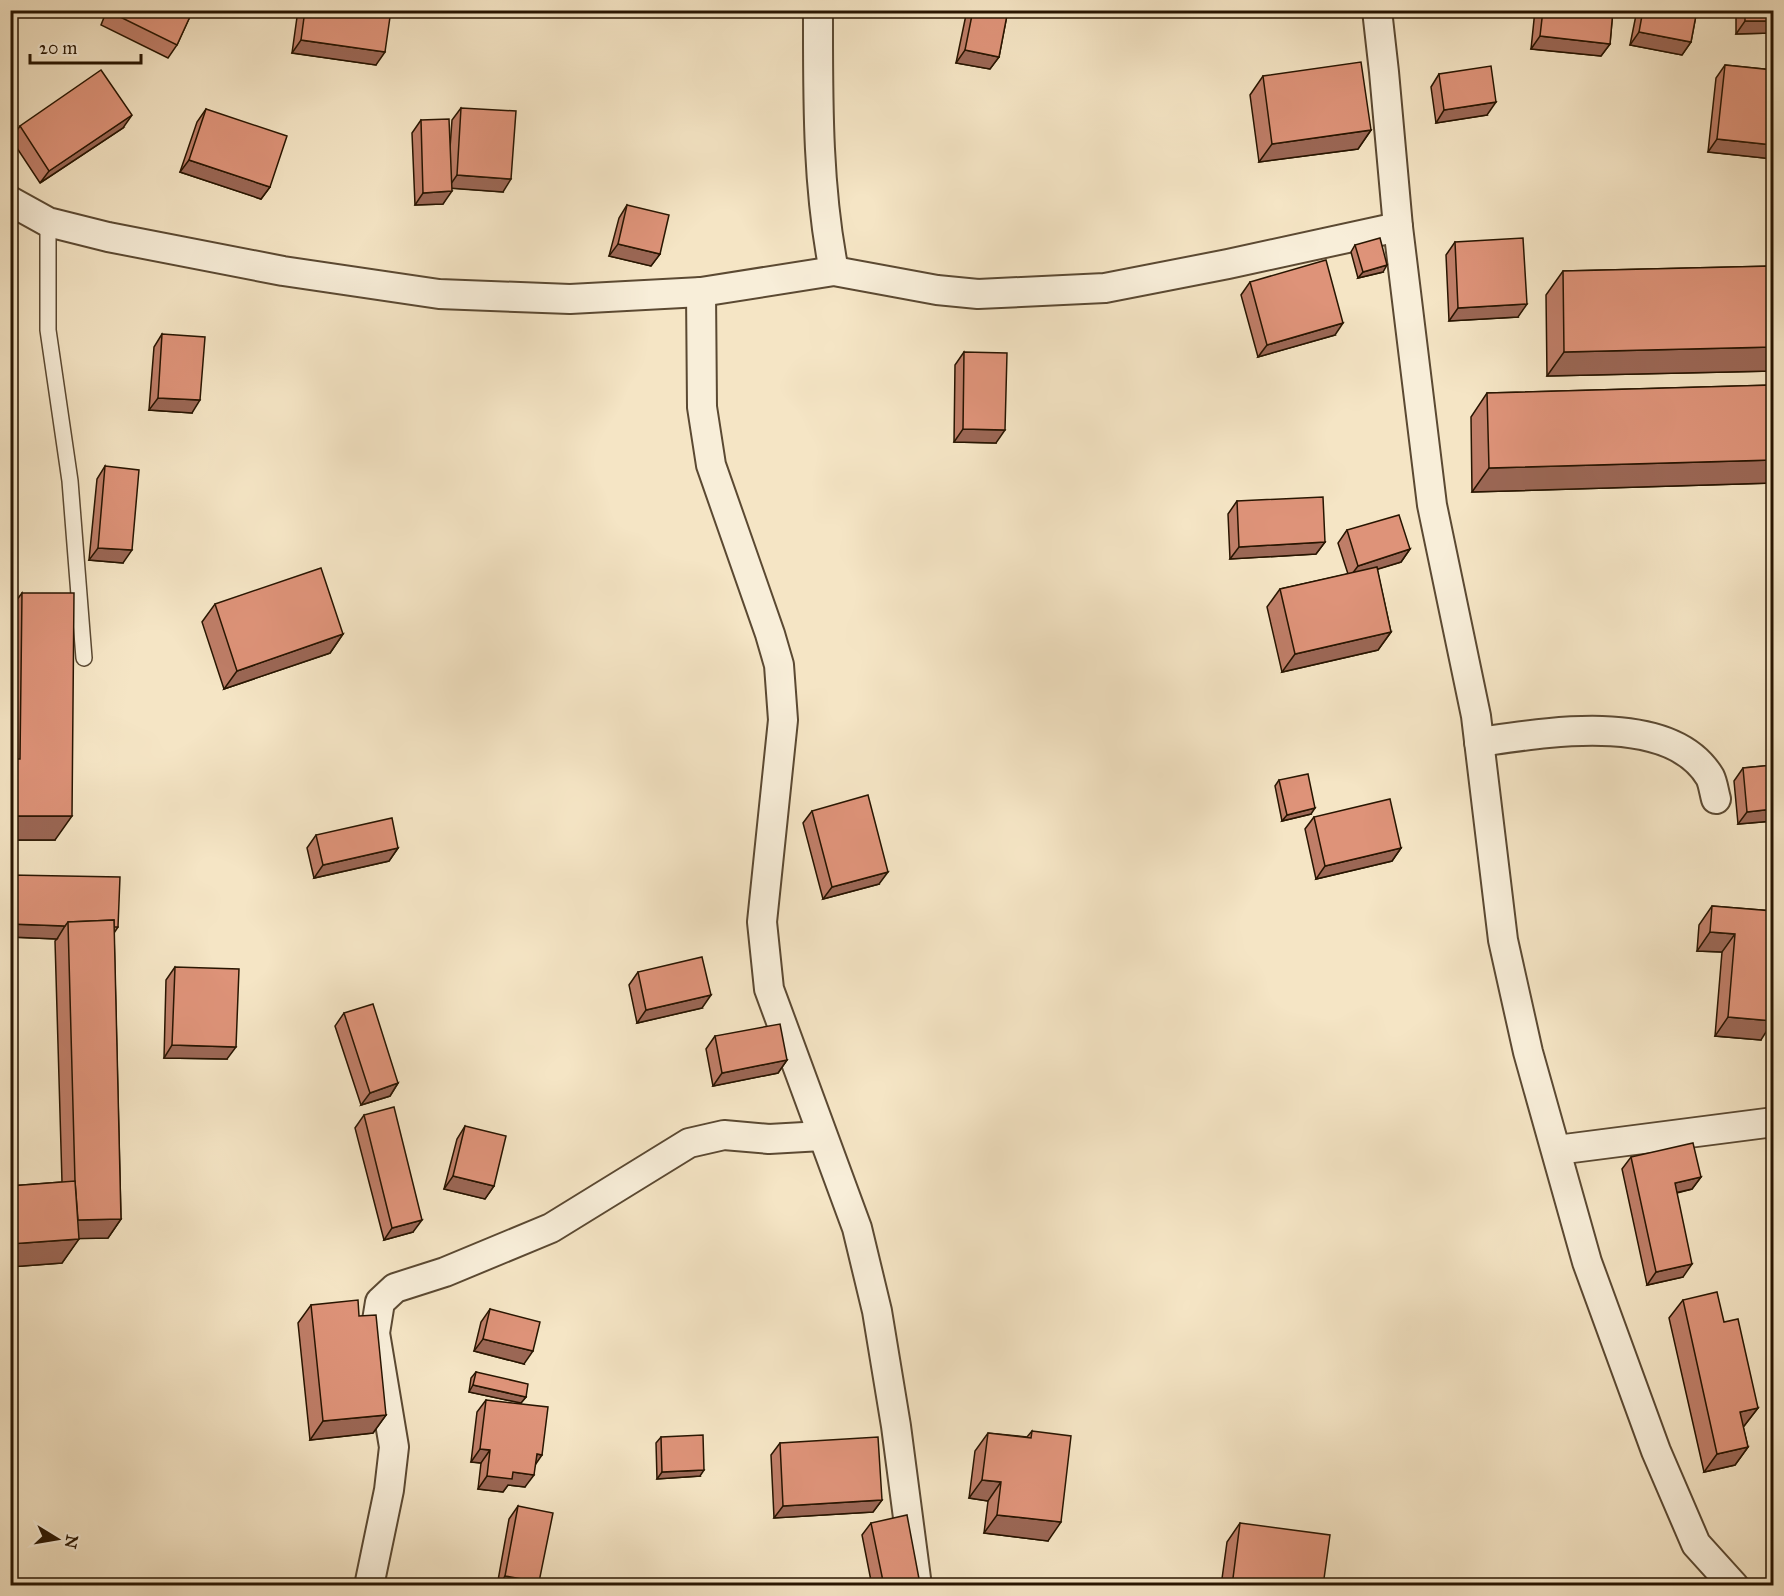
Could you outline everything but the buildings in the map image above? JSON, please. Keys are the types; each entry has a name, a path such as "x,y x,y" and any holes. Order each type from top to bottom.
{"street":[{"path":"818,10 818,78 823,191 827,237 834,271"},
{"path":"1377,10 1398,227 1432,505 1476,716 1503,940 1528,1052 1587,1262 1656,1451 1696,1544 1734,1586"},
{"path":"10,201 48,222 108,237 282,271 440,294 570,299 701,292 834,271 937,290 978,294 1105,288 1398,227"},
{"path":"701,292 702,407 711,465 779,665 783,720 762,922 770,989 857,1228 877,1311 896,1426 917,1586"},
{"path":"1479,742 1551,732 1605,731 1650,737 1674,744 1689,753 1711,778 1716,799"},
{"path":"1557,1150 1773,1122"},
{"path":"369,1586 389,1490 394,1447 375,1333 380,1302 396,1288 445,1272 551,1228 689,1143 724,1135 769,1139 822,1136"}],"lane":[{"path":"48,222 48,330 70,481 84,658"}]}
